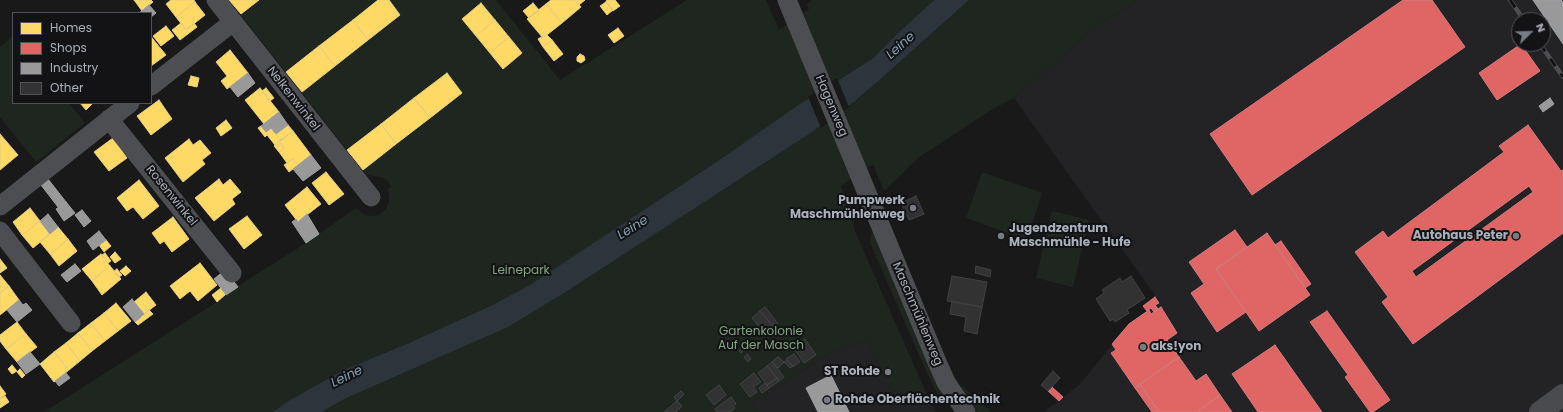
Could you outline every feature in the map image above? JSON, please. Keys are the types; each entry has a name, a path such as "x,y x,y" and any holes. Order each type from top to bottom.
{"main road":[{"path":"1540,412 1563,395"}],"street":[{"name":"Nelkenwinkel","path":"216,0 371,198"},
{"name":"Hagenweg","path":"789,5 875,211"},
{"path":"152,85 233,22"},
{"path":"0,206 129,104"},
{"name":"Rosenwinkel","path":"109,119 232,273"},
{"name":"Maschmühlenweg","path":"875,211 946,382 966,412"},
{"path":"0,231 71,323"}],"shaded area":[{"path":"1139,0 1563,0 1563,412 1044,412 1080,384 1129,324 1160,302 1014,98 1098,25"},
{"path":"867,340 890,389 931,404 936,412 757,412 751,404 831,352"}],"green space":[{"name":"Leinepark","path":"229,0 496,0 560,80 687,0 766,0 779,30 809,9 807,4 812,0 934,0 872,59 800,104 812,132 855,101 969,0 1139,0 1098,25 1014,98 991,110 918,158 884,191 873,164 841,186 850,208 854,229 931,404 890,389 867,340 831,352 751,404 757,412 44,412 217,302 244,282 306,243 356,208 365,215 373,216 379,215 386,209 389,201 387,189 391,187 387,180 380,177 367,175"},
{"path":"12,37 12,104 70,104 85,123 36,162 0,117 0,47"},
{"path":"982,172 1042,193 1027,240 966,218"},
{"path":"1052,211 1089,220 1073,287 1036,278"},
{"path":"872,229 923,353 951,405 943,404 930,380 870,243"},
{"path":"962,386 992,412 978,412 961,388"}],"water":[{"name":"Leine","path":"934,0 969,0 855,101 812,132 567,291 508,327 346,398 321,412 273,412 290,400 344,370 407,344 493,305 530,285 718,161 800,104 872,59"}],"pier":[{"path":"837,78 849,107 821,128 808,97"}],"building: Homes":[{"path":"134,0 143,0 137,4"},
{"path":"143,0 151,0 153,2 142,11 137,4"},
{"path":"171,0 194,0 195,2 176,17 166,4"},
{"path":"229,0 259,0 241,14"},
{"path":"378,0 389,0 400,15 368,40 353,20"},
{"path":"551,0 575,0 581,7 562,23 546,4"},
{"path":"575,0 585,0 579,5"},
{"path":"607,0 615,0 620,6 613,11 606,2"},
{"path":"195,2 205,15 186,30 176,17"},
{"path":"606,2 613,10 607,15 600,6"},
{"path":"481,3 495,20 476,36 462,19"},
{"path":"533,3 539,10 529,18 523,11"},
{"path":"546,4 562,23 543,38 527,19"},
{"path":"353,20 368,40 335,66 319,46"},
{"path":"495,20 509,37 490,53 476,36"},
{"path":"181,23 186,30 194,23 197,27 180,40 172,30"},
{"path":"166,26 174,36 161,46 153,36"},
{"path":"618,28 624,36 614,43 608,35"},
{"path":"547,35 552,40 543,47 538,39"},
{"path":"509,37 522,53 503,69 490,53"},
{"path":"152,38 166,55 152,65"},
{"path":"552,40 563,54 554,61 543,47"},
{"path":"319,46 335,66 302,92 286,72"},
{"path":"230,50 248,73 227,89 221,81 227,76 216,62"},
{"path":"580,54 584,56 585,60 581,63 577,61 577,57"},
{"path":"447,73 462,93 430,118 414,98"},
{"path":"191,76 199,78 197,87 188,85"},
{"path":"260,88 279,112 264,124 245,100"},
{"path":"266,88 274,98 270,101 262,91"},
{"path":"414,98 430,118 396,144 381,124"},
{"path":"159,100 172,119 151,135 137,116"},
{"path":"81,104 92,104 86,110"},
{"path":"226,120 232,128 221,136 216,128"},
{"path":"381,124 396,144 363,170 347,150"},
{"path":"288,125 293,131 275,145 267,135 265,137 258,128 261,126 266,132 271,128 276,134"},
{"path":"293,131 311,155 298,165 293,159 287,163 279,152 284,148 279,141"},
{"path":"0,134 18,155 0,170"},
{"path":"113,138 127,158 109,171 94,152"},
{"path":"189,139 193,145 200,140 211,153 202,160 205,164 183,182 165,158"},
{"path":"279,141 284,148 279,152 274,146"},
{"path":"293,159 298,165 289,172 284,165"},
{"path":"326,172 344,194 329,205 312,183"},
{"path":"219,179 223,185 230,179 241,192 232,199 235,204 214,221 195,198"},
{"path":"139,180 159,206 143,219 133,207 127,211 117,198"},
{"path":"307,187 321,204 298,222 285,205"},
{"path":"30,208 40,221 22,235 13,222"},
{"path":"247,216 262,235 244,249 229,229"},
{"path":"173,217 189,239 172,252 164,241 160,244 152,233"},
{"path":"40,221 50,234 33,248 22,235"},
{"path":"58,227 68,239 50,254 40,242"},
{"path":"68,239 77,251 59,266 50,254"},
{"path":"106,240 111,246 104,252 99,245"},
{"path":"115,252 121,259 115,263 110,257"},
{"path":"105,253 111,261 108,263 102,255"},
{"path":"101,254 110,266 92,281 82,269"},
{"path":"0,259 7,268 0,273"},
{"path":"200,263 217,285 198,301 190,291 180,299 170,286"},
{"path":"110,266 121,279 102,295 92,281"},
{"path":"126,266 131,271 125,276 120,271"},
{"path":"117,269 122,275 119,277 114,271"},
{"path":"0,275 9,286 0,293"},
{"path":"9,286 19,300 0,315 0,293"},
{"path":"221,288 226,294 217,302 212,295"},
{"path":"146,292 156,305 144,314 134,302"},
{"path":"116,303 131,321 118,331 104,313"},
{"path":"149,310 153,314 138,325 135,322"},
{"path":"104,313 118,331 105,341 91,323"},
{"path":"17,322 26,334 6,349 0,341 0,335"},
{"path":"91,323 105,341 92,351 78,333"},
{"path":"78,333 92,351 80,361 66,343"},
{"path":"26,334 37,347 17,362 6,349"},
{"path":"66,343 80,361 69,370 54,352"},
{"path":"54,352 69,370 54,382 40,364"},
{"path":"12,365 17,371 12,374 8,369"},
{"path":"20,369 25,375 22,378 17,372"},
{"path":"0,386 6,394 0,399"},
{"path":"5,396 9,402 0,408 0,399"}],"building: Shops":[{"path":"1403,0 1432,0 1465,47 1252,195 1210,134"},
{"path":"1511,51 1527,52 1540,71 1497,100 1479,73"},
{"name":"Autohaus Peter","path":"1528,125 1561,171 1563,170 1563,233 1413,344 1382,302 1388,297 1355,252 1383,231 1388,238 1504,152 1499,146","holes":["1529,186 1533,192 1416,277 1412,271"]},
{"path":"1235,230 1247,247 1216,269 1246,312 1217,332 1191,293 1204,284 1189,262"},
{"path":"1267,233 1310,295 1259,331 1216,269"},
{"path":"1281,241 1311,284 1305,288 1275,245"},
{"path":"1155,297 1159,303 1155,305 1158,309 1154,312 1151,308 1147,311 1143,306"},
{"name":"aks!yon","path":"1161,307 1177,333 1167,340 1179,357 1135,388 1111,353 1116,350 1112,344 1129,324 1149,310 1151,314"},
{"path":"1327,311 1390,400 1373,412 1370,412 1345,377 1348,375 1310,322"},
{"path":"1275,345 1322,412 1258,412 1232,374"},
{"path":"1179,357 1196,381 1206,374 1220,395 1197,412 1159,412 1140,384"},
{"path":"1140,384 1159,412 1152,412 1135,388"},
{"path":"1052,387 1063,397 1059,401 1048,391"},
{"path":"1220,395 1232,412 1197,412"}],"building: Industry":[{"path":"1533,0 1561,0 1563,2 1563,44 1551,26 1551,12 1541,12"},
{"path":"149,5 156,13 152,16 152,12 140,12"},
{"path":"248,73 255,83 238,97 230,87"},
{"path":"1550,98 1554,104 1543,112 1539,106"},
{"path":"279,112 288,125 276,134 271,128 266,132 261,126"},
{"path":"311,155 321,168 303,181 293,169"},
{"path":"48,179 66,202 58,207 41,185"},
{"path":"66,202 75,213 64,221 56,209"},
{"path":"82,210 91,221 84,227 75,215"},
{"path":"48,214 58,227 50,234 40,221"},
{"path":"307,214 319,234 306,243 292,222 296,219 298,222"},
{"path":"99,231 106,240 93,250 87,241"},
{"path":"75,264 81,271 67,282 61,275"},
{"path":"225,270 238,287 226,295 214,279"},
{"path":"132,299 144,314 135,322 123,307"},
{"path":"19,300 23,305 26,303 32,310 17,322 7,310"},
{"path":"30,352 40,364 26,374 17,362"},
{"path":"66,373 70,378 59,386 55,381"},
{"name":"Rohde Oberflächentechnik","path":"831,375 849,412 818,412 806,388"}],"building: Other":[{"name":"Pumpwerk Maschmühlenweg","path":"916,196 924,214 909,220 901,203"},
{"path":"976,266 991,270 990,277 975,273"},
{"path":"952,276 987,282 982,307 947,301"},
{"path":"1131,276 1145,298 1127,310 1129,313 1115,322 1113,319 1110,321 1096,299 1104,293 1102,290 1120,278 1122,282"},
{"path":"952,301 982,307 977,334 964,331 966,317 950,314"},
{"path":"765,307 778,324 774,327 760,311"},
{"path":"760,311 774,327 765,334 752,318"},
{"path":"805,339 816,355 804,363 793,347"},
{"path":"744,347 746,348 741,353 739,351"},
{"path":"747,354 751,359 748,362 744,357"},
{"path":"794,354 800,362 793,367 786,359"},
{"path":"778,357 784,362 778,368 772,362"},
{"path":"787,360 793,366 790,368 784,362"},
{"path":"772,362 784,377 779,381 767,366"},
{"path":"767,366 777,378 767,385 758,373"},
{"name":"ST Rohde","path":"890,368 892,372 886,375 884,371"},
{"path":"1053,371 1060,378 1048,391 1041,385"},
{"path":"754,373 761,382 753,387 757,392 750,397 740,384"},
{"path":"777,378 779,381 769,388 766,385"},
{"path":"765,383 769,388 762,393 759,388"},
{"path":"719,385 726,395 714,405 706,395"},
{"path":"681,391 684,394 677,401 674,397"},
{"path":"731,397 736,404 733,406 735,408 730,412 717,412 715,409"},
{"path":"677,401 682,406 676,412 664,412"}],"railway":[{"path":"1510,0 1518,12"},
{"path":"1546,52 1563,77"}],"place":[{"name":"Pumpwerk Maschmühlenweg","path":"913,208"},
{"name":"Jugendzentrum Maschmühle - Hufe","path":"1001,236"},
{"name":"Autohaus Peter","path":"1516,236"},
{"name":"aks!yon","path":"1143,347"},
{"name":"ST Rohde","path":"888,372"},
{"name":"Rohde Oberflächentechnik","path":"827,400"}],"park label":[{"name":"Gartenkolonie Auf der Masch","path":"761,339"}]}
